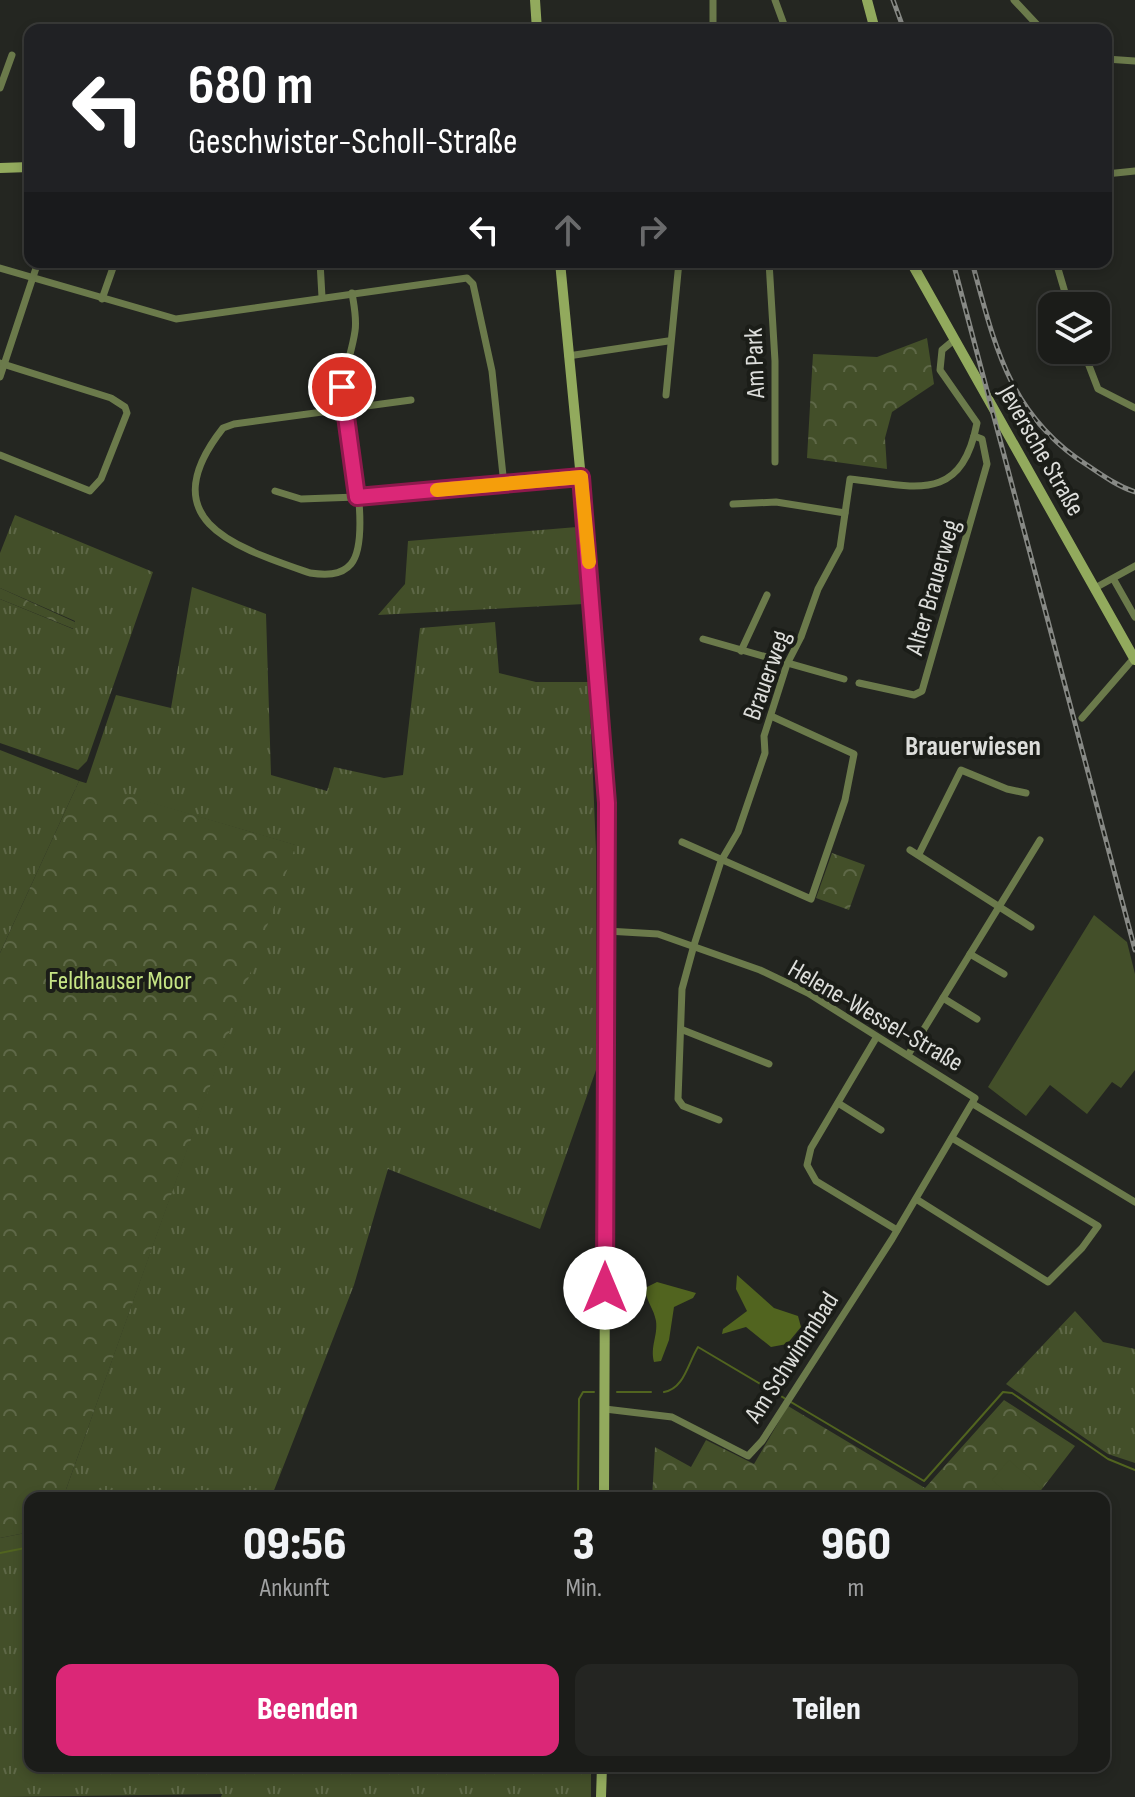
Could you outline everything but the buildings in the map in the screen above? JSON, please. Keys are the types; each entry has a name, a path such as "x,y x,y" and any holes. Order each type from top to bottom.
{"street":[{"path":"535,0 537,24"},
{"path":"713,0 713,24"},
{"path":"775,0 784,24"},
{"path":"867,0 873,24"},
{"path":"1014,0 1036,24"},
{"path":"0,88 12,55"},
{"path":"1112,59 1135,61"},
{"path":"0,168 24,167"},
{"path":"1112,173 1135,171"},
{"path":"0,268 176,319 467,278 473,284 492,371 504,485"},
{"path":"0,377 36,268"},
{"path":"102,299 113,268"},
{"path":"320,268 322,297"},
{"path":"561,268 607,803 604,1492"},
{"path":"666,395 668,341 678,268"},
{"name":"Am Park","path":"769,268 775,361 775,462"},
{"name":"Jeversche Straße","path":"914,268 1134,659"},
{"path":"1058,268 1065,292"},
{"path":"352,293 356,316 342,387 345,407 357,497 359,550 342,571 326,575 291,567 222,537 209,528 196,503 195,491 204,462 223,428 345,407 411,400"},
{"path":"954,340 942,350 940,370 975,419 974,436"},
{"path":"568,356 668,341"},
{"path":"0,455 90,491 101,479 127,413 125,407 111,398 3,364"},
{"path":"1088,364 1098,389 1135,408"},
{"name":"Brauerweg","path":"719,1120 680,1103 682,989 721,861 738,832 765,753 764,736 787,664 801,637 818,589 840,548 850,479 930,488 960,470 974,436"},
{"name":"Alter Brauerweg","path":"859,683 914,695 922,691 987,464 982,439 974,436"},
{"path":"275,491 301,499 357,497 581,477"},
{"path":"733,504 776,502 845,513"},
{"path":"1095,588 1135,566"},
{"path":"1114,580 1135,617"},
{"path":"741,651 767,595"},
{"path":"703,639 844,679"},
{"path":"1082,718 1134,659"},
{"path":"682,842 811,899 845,800 854,754 771,716"},
{"path":"919,854 961,770 1007,789 1026,793"},
{"path":"908,1055 1040,840"},
{"path":"910,850 1031,927"},
{"name":"Helene-Wessel-Straße","path":"607,931 658,934 694,945 808,993 975,1098 897,1230"},
{"path":"970,954 1004,974"},
{"path":"943,998 977,1019"},
{"path":"683,1030 769,1064"},
{"path":"876,1038 807,1158 810,1173 833,1193 897,1230"},
{"path":"838,1103 881,1130"},
{"path":"973,1104 1135,1202"},
{"path":"916,1199 1048,1282 1082,1248 1098,1226 952,1138"},
{"name":"Am Schwimmbad","path":"605,1409 672,1417 748,1456 785,1406 897,1230"},
{"path":"601,1797 602,1772"}],"green space":[{"path":"927,338 934,384 892,412 885,438 887,469 807,458 813,354 877,357"},
{"path":"15,515 153,572 87,761 78,770 0,743 0,599 73,629 75,621 0,588 0,553"},
{"path":"577,527 584,604 378,615 405,584 408,541"},
{"path":"192,587 266,614 271,775 327,791 334,767 384,778 403,775 420,628 495,622 499,673 536,682 589,682 596,850 596,1070 540,1229 388,1169 354,1285 273,1492 65,1492 295,845 86,784 116,695 171,708"},
{"path":"0,588 75,622 74,629 0,599"},
{"path":"0,750 79,781 0,953"},
{"name":"Feldhauser Moor","path":"79,781 296,845 65,1492 24,1492 24,1533 0,1538 0,953"},
{"path":"832,853 865,865 849,910 816,898"},
{"path":"1094,915 1127,942 1135,974 1135,1070 1121,1088 1112,1082 1087,1114 1050,1085 1026,1116 988,1087"},
{"path":"1075,1311 1103,1342 1135,1349 1135,1463 1108,1454 1006,1384"},
{"path":"1004,1400 1075,1446 1040,1492 652,1492 655,1447 691,1467 706,1440 754,1464 788,1406 925,1488"},
{"path":"1009,1460 1041,1488 1038,1492 1006,1492 992,1480"},
{"path":"24,1533 24,1772 591,1772 591,1797 221,1797 222,1794 0,1797 0,1538"}],"shaded area":[{"path":"737,1275 774,1308 798,1316 801,1327 787,1344 771,1347 746,1327 722,1334 723,1329 747,1311 736,1289"},
{"path":"657,1282 696,1293 693,1298 674,1307 669,1340 661,1361 654,1362 656,1321 645,1288"}],"waterway":[{"path":"664,1392 681,1381 698,1347 924,1481 1003,1392 1012,1393 1108,1459 1135,1470"},
{"path":"578,1492 579,1399 583,1392 594,1392"},
{"path":"617,1392 651,1392"},
{"path":"0,1553 24,1548"}],"railway":[{"path":"893,0 902,24"},
{"path":"955,268 1135,950"},
{"path":"974,268 998,350 1022,401 1039,424 1061,445 1104,476 1135,492"}],"slow traffic":[{"path":"437,490 581,477 589,562"}],"district":[{"name":"Brauerwiesen","path":"973,745"}],"route":[{"path":"342,387 357,497 581,477 607,803 605,1288"}]}
